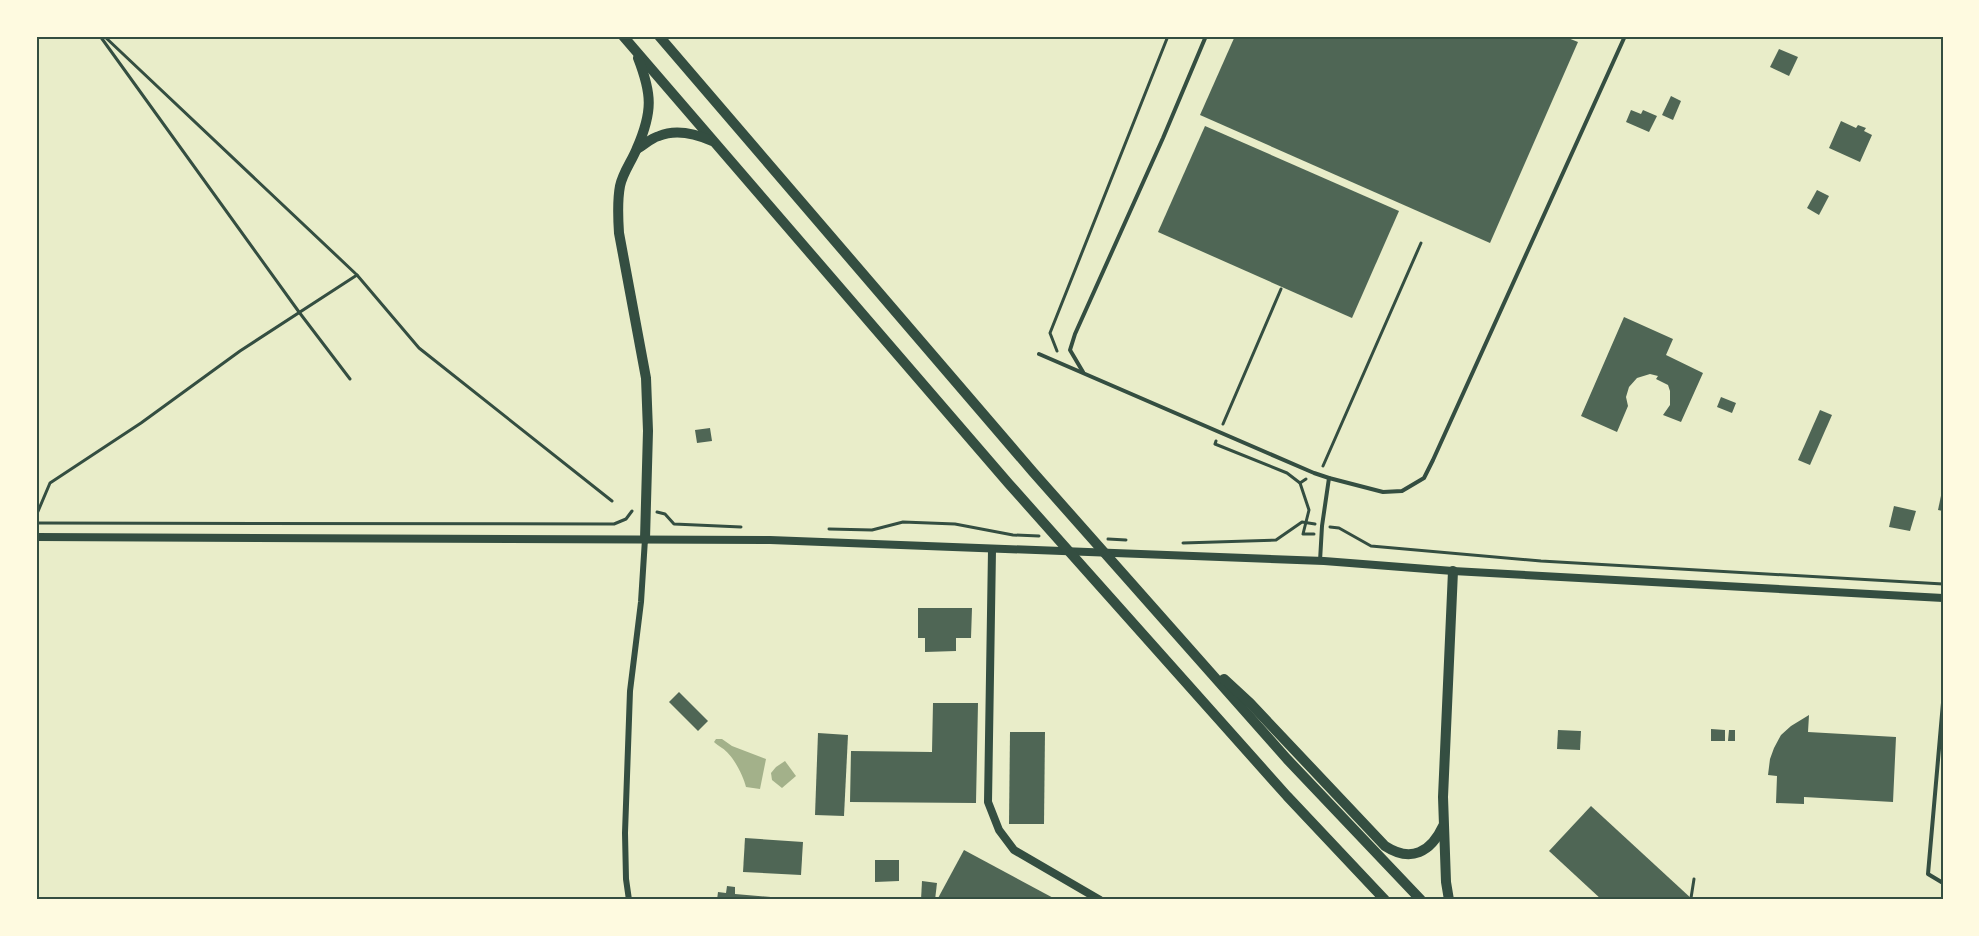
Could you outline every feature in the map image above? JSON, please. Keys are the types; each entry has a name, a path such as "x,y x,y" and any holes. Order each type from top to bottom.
{"main road":[{"path":"623,36 1009,484 1287,796 1385,900"},
{"path":"659,36 1141,594 1287,759 1421,900"},
{"path":"636,51 646,79 650,100 637,149 620,186 617,210 619,233 646,378 648,430 645,539"},
{"path":"637,149 659,135 678,132 697,134 717,144"},
{"path":"1449,900 1443,826 1453,571"},
{"path":"1182,640 1250,703 1385,846 1401,854 1420,852 1435,840 1443,826"}],"street":[{"path":"36,537 770,540 1320,561 1453,571 1943,597"},
{"path":"629,900 625,833 630,691 641,602 645,539"},
{"path":"992,550 988,802 999,830 1014,850 1100,900"}],"lane":[{"path":"1083,372 1070,350 1075,334 1206,36"},
{"path":"1039,354 1314,473 1383,492 1402,491 1424,478 1625,36"},
{"path":"1320,561 1329,478"},
{"path":"1943,703 1928,874 1943,883"}],"path":[{"path":"102,36 357,275 419,348 612,501"},
{"path":"102,36 299,312 350,379"},
{"path":"1061,363 1050,333 1168,36"},
{"path":"1300,483 1323,467 1421,243"},
{"path":"36,516 50,483 141,423 240,351 357,275"},
{"path":"1281,289 1215,444 1287,473 1300,483 1309,510 1303,534 1322,534"},
{"path":"36,523 614,524 626,519 632,511"},
{"path":"1691,898 1694,879"}],"shaded area":[{"path":"716,739 722,739 732,746 766,759 760,789 746,787 737,766 730,755 714,742"},
{"path":"785,761 796,776 782,788 772,780 771,773"}],"building":[{"path":"1235,36 1563,36 1578,42 1490,243 1200,115"},
{"path":"1779,49 1798,57 1789,76 1770,67"},
{"path":"1671,96 1681,101 1673,120 1662,115"},
{"path":"1631,110 1641,114 1643,110 1657,116 1649,132 1626,122"},
{"path":"1841,121 1856,128 1858,125 1866,128 1864,131 1872,135 1860,162 1829,148"},
{"path":"1205,126 1399,211 1352,318 1158,232"},
{"path":"1817,190 1829,196 1819,215 1807,208"},
{"path":"1624,317 1673,339 1666,355 1703,373 1681,422 1663,415 1670,405 1670,391 1668,385 1656,379 1658,376 1650,374 1637,378 1629,387 1626,397 1628,406 1617,432 1581,416"},
{"path":"1721,397 1736,403 1732,413 1717,407"},
{"path":"1820,410 1832,415 1810,465 1798,460"},
{"path":"710,428 712,441 697,443 695,430"},
{"path":"1943,491 1943,511 1938,510"},
{"path":"1894,506 1916,511 1910,531 1889,527"},
{"path":"918,608 972,608 971,638 956,638 956,651 925,652 925,638 918,638"},
{"path":"679,692 708,721 698,731 669,702"},
{"path":"933,703 978,703 976,803 850,802 851,751 932,752"},
{"path":"1809,715 1808,732 1896,737 1893,802 1804,797 1804,804 1776,803 1777,776 1768,775 1774,748 1781,735"},
{"path":"1711,729 1725,730 1725,741 1711,741"},
{"path":"1558,730 1581,731 1580,750 1557,749"},
{"path":"1729,730 1735,730 1735,741 1728,741"},
{"path":"1010,732 1045,732 1044,824 1009,824"},
{"path":"818,733 848,735 844,816 815,815"},
{"path":"1591,806 1693,900 1602,900 1549,851"},
{"path":"745,838 803,842 801,875 743,872"},
{"path":"964,850 1057,900 937,900"},
{"path":"875,860 899,860 899,881 875,882"},
{"path":"922,881 937,883 935,900 921,900"},
{"path":"727,886 735,887 735,894 771,897 771,900 717,900 718,892 726,893"}]}
